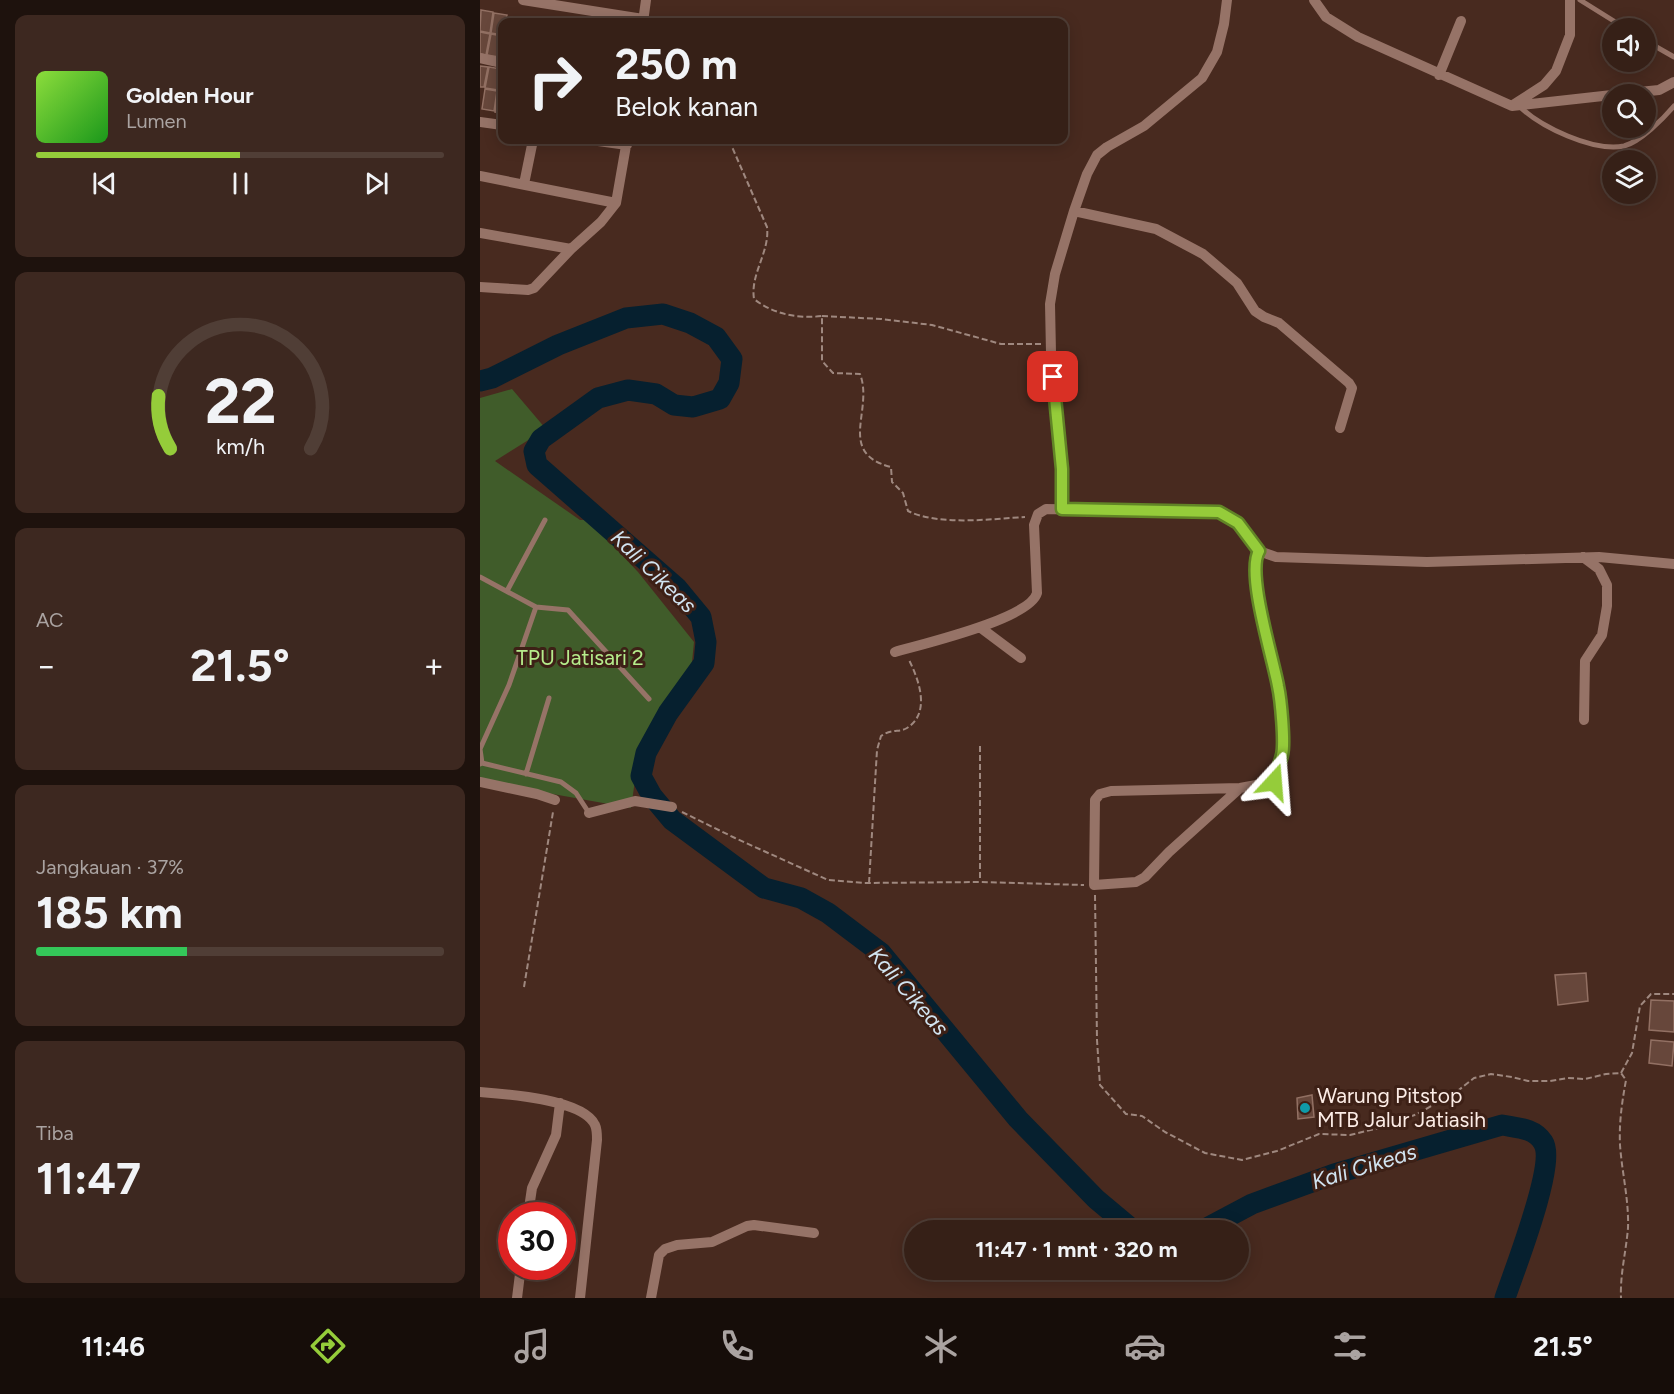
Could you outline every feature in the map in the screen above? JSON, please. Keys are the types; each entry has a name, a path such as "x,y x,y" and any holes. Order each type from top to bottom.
{"street":[{"path":"524,0 638,18"},
{"path":"644,18 646,0"},
{"path":"1062,509 1062,469 1050,345 1050,304 1055,274 1074,211 1087,174 1097,155 1144,126 1202,78 1217,52 1227,0"},
{"path":"1314,0 1326,17 1358,37 1439,75 1515,106 1602,96"},
{"path":"1515,106 1544,85 1556,71 1570,35 1570,0"},
{"path":"1439,75 1461,21"},
{"path":"480,58 498,62"},
{"path":"1659,90 1674,82"},
{"path":"1656,90 1674,91"},
{"path":"480,122 498,124"},
{"path":"524,184 532,144"},
{"path":"480,287 528,290 534,288 571,249 601,222 616,203 627,144"},
{"path":"480,176 616,203"},
{"path":"1074,211 1155,229 1203,254 1237,283 1255,311 1279,323 1349,383 1352,388 1340,428"},
{"path":"480,233 571,249"},
{"path":"899,651 981,628 1028,606 1035,600 1037,593 1034,525 1036,516 1046,509 1219,512 1238,523 1259,551 1276,557 1427,562 1583,557 1674,564"},
{"path":"1240,788 1169,852 1145,878 1136,882 1094,885 1095,800 1101,794 1122,790 1240,788 1274,782 1283,753 1279,688 1257,593 1254,569 1255,558 1259,551"},
{"path":"1583,557 1599,569 1607,585 1607,606 1602,635 1585,661 1584,720"},
{"path":"981,628 1021,658"},
{"path":"480,782 555,800"},
{"path":"589,813 635,801 672,807"},
{"path":"480,1092 513,1094 560,1103 587,1116 595,1125 597,1140 580,1298"},
{"path":"530,1202 532,1188 556,1135 560,1103"},
{"path":"651,1298 659,1255 665,1249 677,1245 712,1242 747,1226 814,1233"},
{"path":"517,1298 519,1280"}],"lane":[{"path":"1580,0 1608,18"},
{"path":"1656,47 1674,57"},
{"path":"1515,106 1552,128 1582,141 1605,147 1626,146 1647,132 1674,106"},
{"path":"507,591 545,520"},
{"path":"480,577 536,607 568,610 649,699"},
{"path":"536,607 509,685 480,749 481,763 561,782 576,794 589,813"},
{"path":"526,774 549,698"}],"path":[{"path":"731,144 767,227 768,237 752,288 754,299 767,308 795,316 881,319 932,325 1000,344 1050,345"},
{"path":"822,316 822,361 833,373 860,374 865,386 861,428 862,450 869,457 891,467 892,482 903,493 908,511 929,519 987,521 1036,516"},
{"path":"870,883 877,750 881,736 890,730 904,730 917,720 921,708 918,678 899,651"},
{"path":"980,746 980,882"},
{"path":"524,987 555,800"},
{"path":"672,807 828,880 870,883 980,882 1094,885 1096,1040 1101,1086 1126,1113 1142,1116 1165,1132 1205,1153 1242,1160 1277,1151 1319,1134 1350,1135 1387,1126 1417,1114 1455,1093 1474,1078 1491,1074 1528,1082 1621,1074"},
{"path":"1621,1074 1632,1053 1640,1006 1651,994 1674,994"},
{"path":"1621,1074 1626,1080 1620,1112 1620,1147 1625,1177 1628,1228 1622,1263 1621,1298"}],"green space":[{"name":"TPU Jatisari 2","path":"512,389 546,429 495,461 580,520 589,520 638,572 694,642 691,672 640,746 631,808 480,781 480,398"}],"building":[{"path":"481,10 493,12 490,33 480,31"},
{"path":"494,13 507,15 506,18 498,18 498,34 491,33"},
{"path":"480,32 490,34 486,55 480,54"},
{"path":"491,34 498,35 498,57 487,55"},
{"path":"480,66 488,67 484,87 480,87"},
{"path":"489,67 498,68 498,90 485,88"},
{"path":"485,89 497,91 494,111 482,109"},
{"path":"498,96 498,112 495,112"},
{"path":"1586,973 1588,1001 1558,1005 1555,975"},
{"path":"1651,1000 1674,1001 1674,1032 1649,1030"},
{"path":"1651,1040 1674,1042 1672,1066 1649,1063"},
{"name":"Warung Pitstop MTB Jalur Jatiasih","path":"1312,1095 1314,1117 1298,1119 1297,1098"}],"waterway":[{"name":"Kali Cikeas","path":"480,381 492,378 558,345 626,318 663,314 690,323 716,337 732,359 729,383 720,399 693,407 674,405 656,394 628,390 598,398 541,439 534,451 537,465 677,588 701,617 706,642 704,663 668,713 646,753 641,776 652,796 672,820 764,888 801,898 828,913 881,953 1018,1119 1096,1199 1121,1220"},
{"name":"Kali Cikeas","path":"1222,1220 1252,1204 1334,1174 1502,1125 1520,1128 1539,1137 1546,1154 1540,1193 1533,1218 1505,1298"}],"place":[{"name":"Warung Pitstop MTB Jalur Jatiasih","path":"1305,1108"}],"route":[{"path":"1053,377 1064,492 1062,509 1219,512 1238,523 1259,551 1255,558 1254,569 1257,593 1279,688 1283,753 1274,782"}]}
